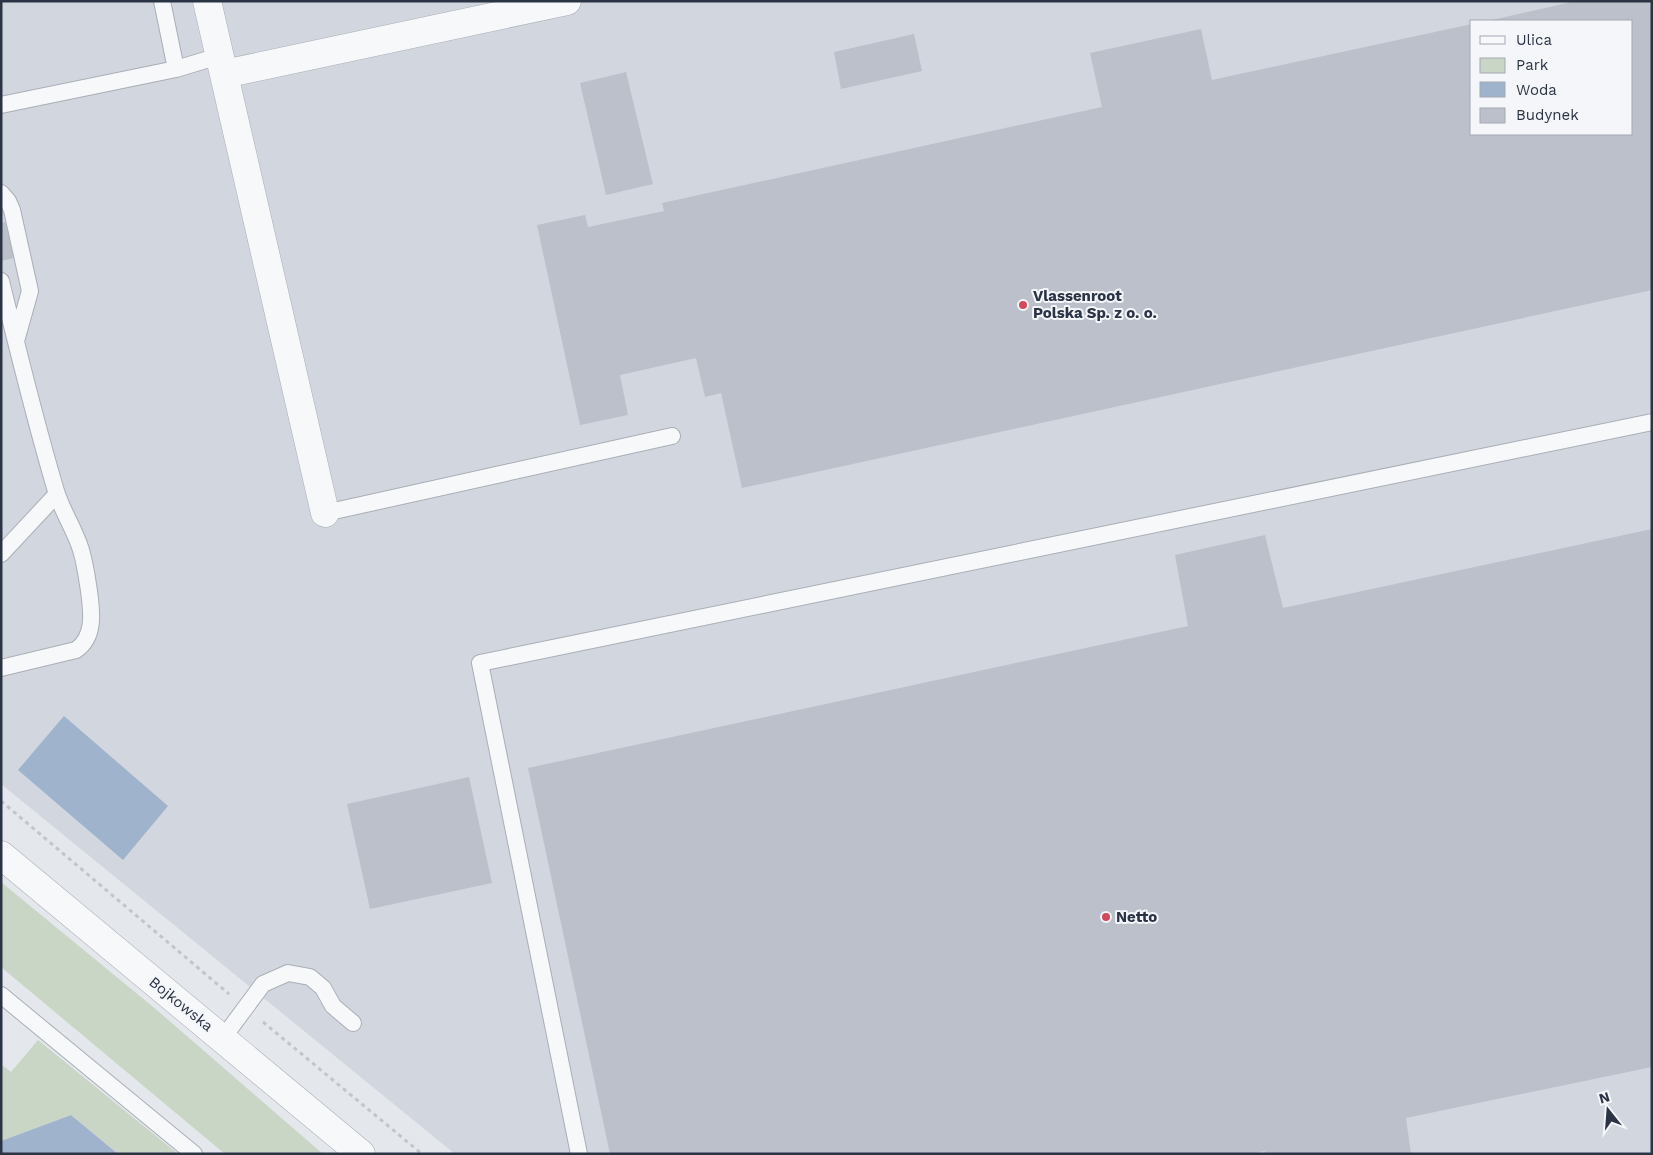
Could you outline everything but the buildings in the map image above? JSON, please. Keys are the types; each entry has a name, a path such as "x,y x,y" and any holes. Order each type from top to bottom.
{"street":[{"path":"207,1 325,513"},
{"path":"222,65 567,1"},
{"name":"Bojkowska","path":"1,855 362,1154"}],"lane":[{"path":"162,1 176,69"},
{"path":"1,105 176,69 222,65"},
{"path":"1,193 12,210 30,291 16,343"},
{"path":"1,281 36,425 57,494 81,549 90,593 91,622 90,634 84,644 76,650 1,668"},
{"path":"1,323 16,343"},
{"path":"579,1154 480,663 1652,422"},
{"path":"325,513 672,436"},
{"path":"1,554 57,494"},
{"path":"223,1038 263,984 288,973 310,977 323,988 333,1006 353,1024"},
{"path":"1,995 194,1154"}],"path":[{"path":"1,801 422,1154"}],"shaded area":[{"path":"1,1 1652,1 1652,1154 455,1154 1,784"}],"green space":[{"path":"1,882 158,1011 323,1154 225,1154 1,967"},
{"path":"38,1040 178,1154 118,1154 71,1115 1,1141 1,1064 11,1072"}],"water":[{"path":"64,716 168,806 123,860 18,770"},
{"path":"71,1115 118,1154 1,1154 1,1141"}],"place":[{"name":"Vlassenroot Polska Sp. z o. o.","path":"1023,305"},
{"name":"Netto","path":"1106,917"}]}
